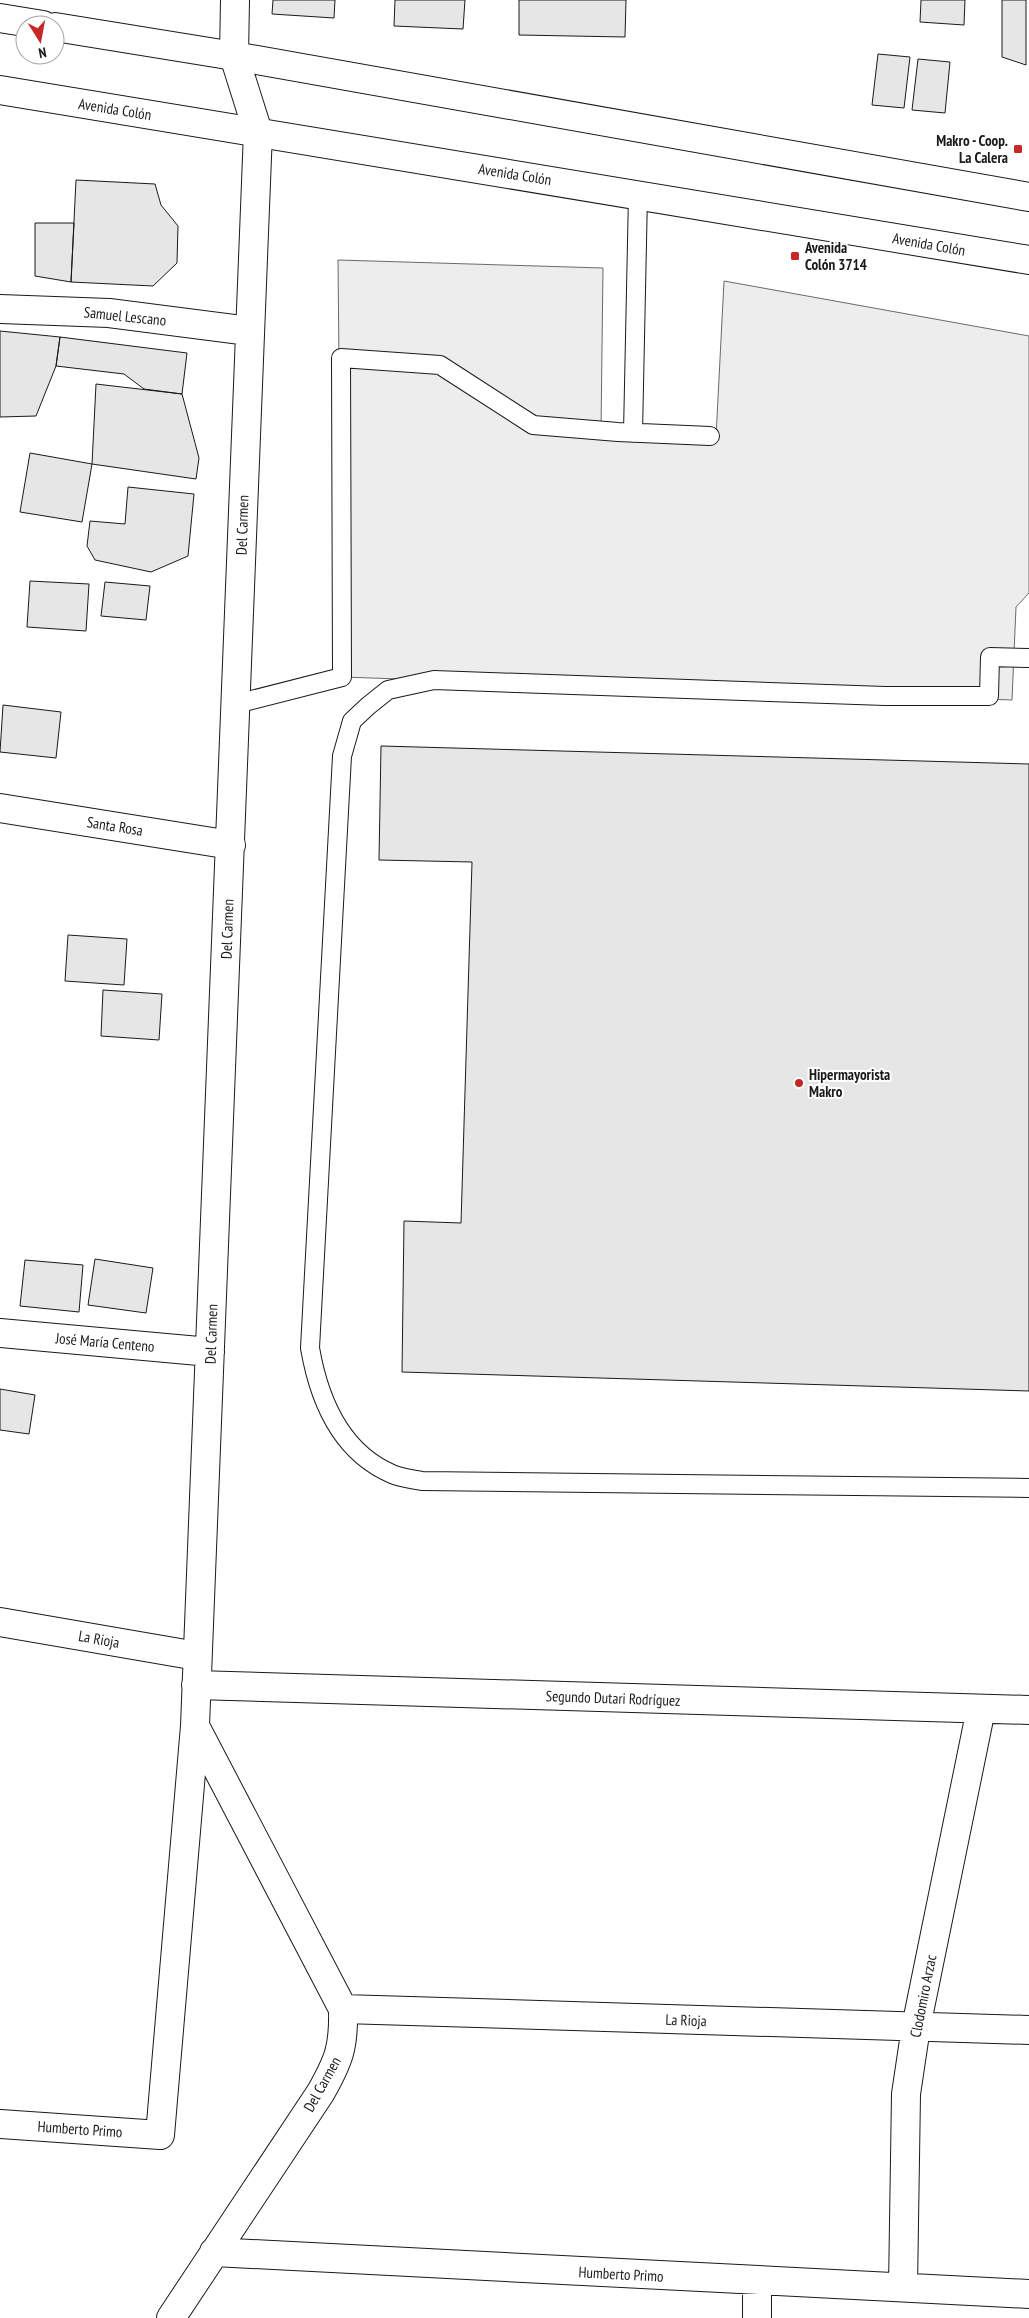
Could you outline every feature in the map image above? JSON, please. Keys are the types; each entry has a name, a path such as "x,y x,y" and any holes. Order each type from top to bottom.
{"street":[{"path":"235,0 234,56 258,132"},
{"path":"0,18 15,20"},
{"path":"65,29 234,56 1029,197"},
{"name":"Avenida Colón","path":"0,90 1029,260"},
{"name":"Del Carmen","path":"160,2135 195,1726 258,132"},
{"name":"Samuel Lescano","path":"0,309 108,313 249,331"},
{"name":"Santa Rosa","path":"0,808 230,845"},
{"name":"José María Centeno","path":"0,1333 210,1352"},
{"name":"La Rioja","path":"0,1622 197,1656"},
{"name":"Segundo Dutari Rodríguez","path":"196,1685 1029,1710"},
{"name":"Clodomiro Arzac","path":"903,2287 906,2094 916,2027 981,1709"},
{"name":"Del Carmen","path":"170,2318 321,2092 338,2062 344,2037 343,2009 195,1726"},
{"name":"La Rioja","path":"343,2009 1029,2030"},
{"name":"Humberto Primo","path":"0,2124 160,2135"},
{"name":"Humberto Primo","path":"214,2252 1029,2294"},
{"path":"756,2318 758,2281"}],"lane":[{"path":"633,433 638,195"},
{"path":"236,704 342,677 341,358 440,365 533,425 633,433 710,436"},
{"path":"1029,658 990,657 989,696 876,695 434,680 388,690 352,721 342,756 310,1348 314,1374 328,1411 344,1437 367,1460 393,1474 422,1481 1029,1488"}],"shaded area":[{"path":"338,260 603,268 601,431 716,437 724,281 1029,336 1029,593 1016,607 1012,700 342,677"}],"building":[{"path":"273,0 335,0 334,18 272,14"},
{"path":"395,0 465,0 463,29 394,26"},
{"path":"519,0 626,0 625,37 519,35"},
{"path":"921,0 965,0 964,25 920,22"},
{"path":"1002,0 1026,0 1026,65 1002,57"},
{"path":"878,54 910,57 904,108 872,105"},
{"path":"918,59 950,62 945,113 912,110"},
{"path":"76,180 155,184 161,205 178,226 177,263 153,286 71,282"},
{"path":"35,223 74,223 71,282 35,276"},
{"path":"0,331 60,337 56,366 36,416 0,417"},
{"path":"60,337 187,353 182,394 144,389 124,374 56,366"},
{"path":"96,384 182,394 199,458 196,479 92,464"},
{"path":"30,453 92,464 82,522 20,512"},
{"path":"128,487 194,494 188,556 151,572 95,560 87,546 90,521 125,524"},
{"path":"30,581 89,584 86,631 27,627"},
{"path":"105,582 150,586 146,620 101,616"},
{"path":"3,705 61,712 56,758 0,752"},
{"path":"381,746 1029,764 1029,1391 402,1372 404,1221 461,1223 472,862 379,860"},
{"path":"68,935 127,939 124,985 65,981"},
{"path":"103,990 162,994 159,1040 101,1036"},
{"path":"95,1259 153,1268 146,1313 88,1305"},
{"path":"25,1260 83,1265 79,1312 20,1306"},
{"path":"0,1389 35,1395 29,1434 0,1430"}],"place":[{"name":"Makro - Coop. La Calera","path":"1018,149"},
{"name":"Avenida Colón 3714","path":"795,256"},
{"name":"Hipermayorista Makro","path":"799,1083"}]}
